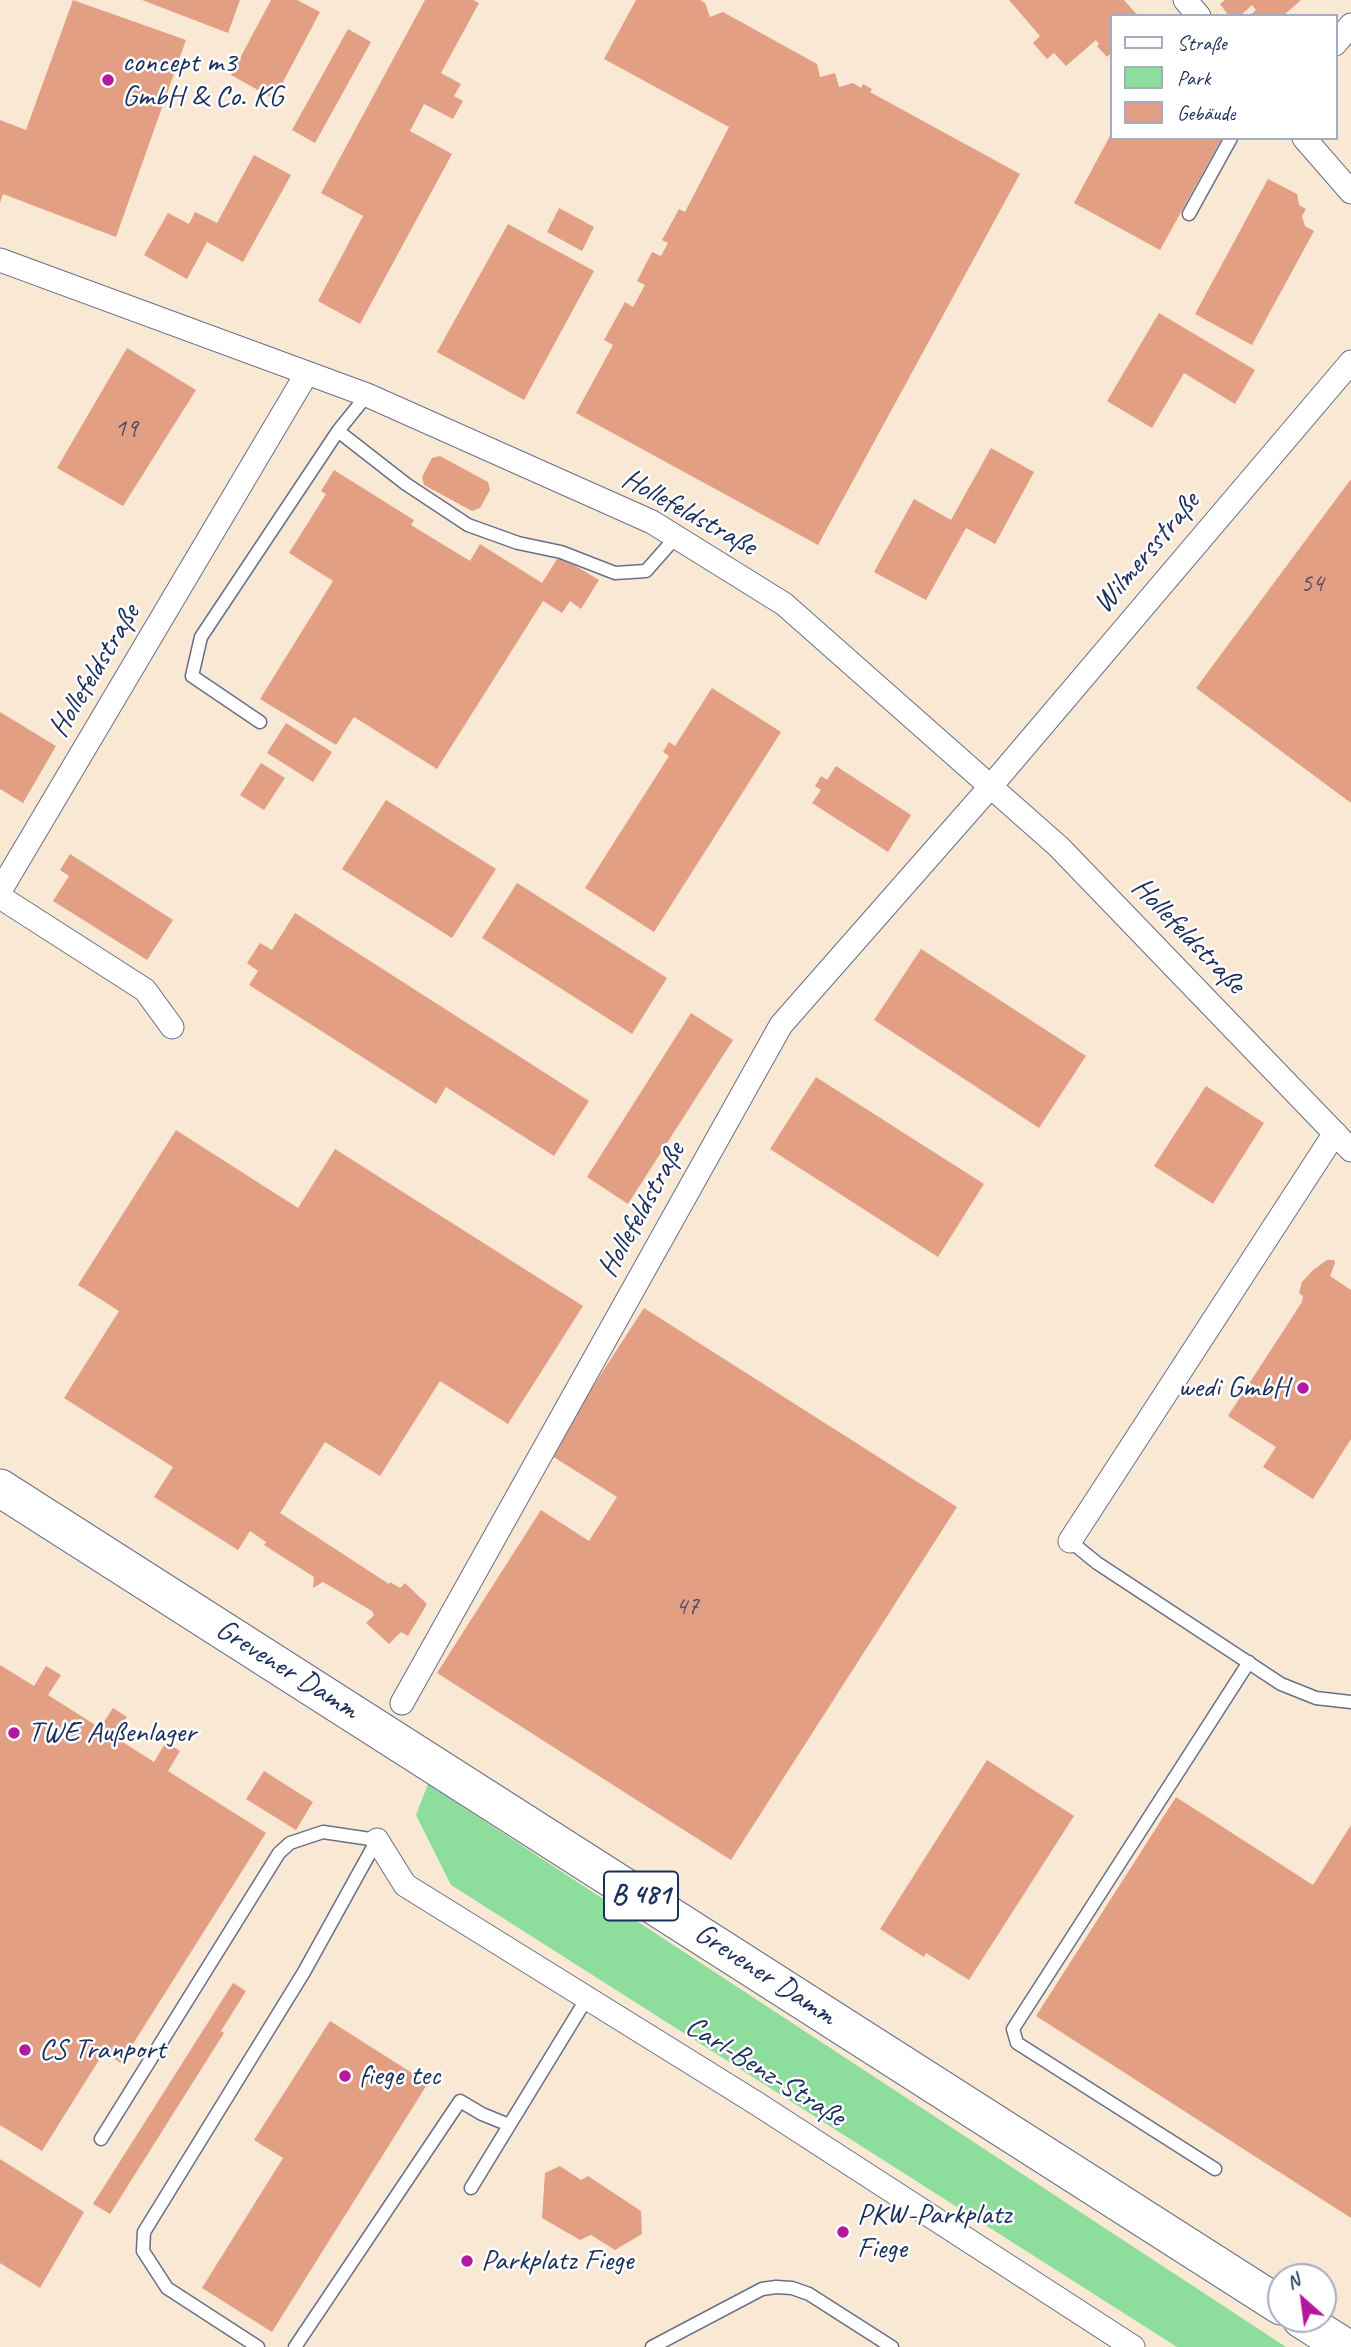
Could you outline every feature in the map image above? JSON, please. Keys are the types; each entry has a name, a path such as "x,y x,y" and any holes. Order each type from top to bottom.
{"main road":[{"name":"Grevener Damm","path":"0,1488 1267,2297"},
{"path":"1323,2333 1345,2347"}],"street":[{"path":"1185,0 1197,14"},
{"path":"1337,42 1351,25"},
{"path":"1306,140 1351,192"},
{"name":"Hollefeldstraße","path":"0,260 367,395 652,522 784,604 1059,847 1343,1142 1070,1541"},
{"name":"Wilmersstraße","path":"991,786 1351,362"},
{"name":"Hollefeldstraße","path":"0,891 307,373"},
{"name":"Hollefeldstraße","path":"402,1703 781,1025 991,786"},
{"path":"0,897 145,990 172,1027"},
{"name":"Carl-Benz-Straße","path":"377,1840 405,1885 756,2103 1133,2347"}],"lane":[{"path":"1189,214 1230,140"},
{"path":"260,722 192,676 201,637 338,431 367,395"},
{"path":"338,431 406,484 468,525 518,543 562,552 615,573 646,571 676,537"},
{"path":"1070,1541 1105,1568 1281,1684 1316,1698 1351,1702"},
{"path":"1215,2169 1017,2043 1013,2029 1249,1662"},
{"path":"101,2139 279,1853 290,1843 323,1832 377,1840 304,1972 144,2232 144,2252 167,2288 258,2347"},
{"path":"471,2188 587,1997"},
{"path":"295,2347 460,2101 509,2125"},
{"path":"652,2347 762,2289 792,2287 809,2294 892,2347"}],"green space":[{"path":"428,1784 1286,2347 1177,2347 451,1885 416,1815"}],"building":[{"name":"concept m3 GmbH & Co. KG","path":"73,0 186,40 116,237 3,194 0,203 0,120 26,130"},
{"path":"142,0 240,0 228,33"},
{"path":"271,0 297,0 320,12 274,99 231,75"},
{"path":"425,0 473,0 479,3 441,73 461,84 454,96 463,101 453,119 424,104 410,131 452,154 360,324 318,301 363,216 321,193"},
{"path":"636,0 700,0 705,3 710,17 723,12 817,64 820,77 835,73 839,87 853,83 861,88 863,84 872,89 870,92 1020,174 818,545 576,413 613,345 604,340 625,302 633,307 645,285 637,281 652,252 661,256 668,243 662,240 679,209 685,212 729,127 604,59"},
{"path":"1009,0 1124,0 1136,14 1110,14 1110,54 1107,57 1097,46 1099,44 1096,40 1066,66 1054,53 1047,59 1033,43 1040,36"},
{"path":"1225,0 1301,0 1285,14 1251,14 1256,10 1252,5 1242,14 1228,14 1220,4"},
{"path":"348,29 371,42 315,143 292,130"},
{"path":"1110,136 1110,140 1221,140 1160,250 1074,203"},
{"path":"254,155 291,175 243,262 207,242 187,279 144,255 168,213 189,224 195,212 217,223"},
{"path":"1268,179 1297,194 1299,205 1306,209 1302,216 1305,226 1314,231 1252,345 1195,314"},
{"path":"559,208 594,227 582,251 547,232"},
{"path":"508,224 594,271 524,400 437,352"},
{"path":"1159,313 1255,370 1235,404 1184,373 1152,428 1107,401"},
{"path":"127,348 196,390 123,506 57,468"},
{"path":"991,448 1034,472 995,544 966,528 926,600 874,572 914,499 951,520"},
{"path":"440,456 488,482 490,490 480,508 472,511 424,485 422,477 432,458"},
{"path":"334,470 414,520 411,525 470,561 480,544 542,583 559,556 599,580 581,609 570,601 562,613 543,601 437,769 354,717 336,745 260,699 333,581 289,553 326,494 321,491"},
{"path":"1351,479 1351,803 1196,688"},
{"path":"712,688 781,732 654,932 585,888 669,756 663,752 669,742 675,746"},
{"path":"0,712 56,746 23,803 0,789"},
{"path":"286,723 332,752 313,782 267,753"},
{"path":"261,763 285,778 264,810 240,795"},
{"path":"836,766 911,815 888,852 812,803 821,790 815,786 821,776 827,780"},
{"path":"386,800 496,869 452,938 342,869"},
{"path":"70,854 173,920 147,960 53,901 69,876 60,870"},
{"path":"517,883 667,978 632,1034 482,938"},
{"path":"295,913 589,1101 554,1156 446,1087 436,1104 249,985 258,971 247,963 260,943 272,950"},
{"path":"921,949 1086,1056 1039,1128 874,1020"},
{"path":"691,1013 733,1040 628,1204 587,1177"},
{"path":"816,1077 984,1184 938,1257 770,1149"},
{"path":"1206,1086 1264,1123 1213,1204 1154,1166"},
{"path":"176,1130 298,1208 335,1149 583,1306 508,1424 440,1381 380,1476 325,1442 280,1513 389,1584 390,1582 400,1588 405,1583 427,1604 408,1636 401,1632 389,1644 366,1623 374,1615 372,1611 323,1582 313,1588 314,1577 264,1545 266,1542 250,1531 238,1550 154,1497 173,1467 64,1398 119,1311 78,1285"},
{"path":"1327,1260 1334,1260 1335,1263 1330,1276 1351,1290 1351,1439 1313,1499 1263,1467 1276,1447 1228,1416 1302,1302 1303,1296 1299,1293 1302,1282"},
{"path":"644,1308 957,1507 731,1860 437,1673 541,1510 589,1541 617,1497 549,1454"},
{"path":"0,1665 34,1686 46,1666 61,1675 48,1695 100,1728 113,1708 127,1717 115,1737 154,1762 166,1742 180,1751 168,1771 266,1833 121,2063 104,2052 42,2151 0,2125"},
{"path":"987,1760 1074,1816 969,1980 926,1953 924,1957 880,1929"},
{"path":"264,1771 313,1802 296,1830 246,1799"},
{"path":"1176,1797 1313,1885 1351,1825 1351,2218 1036,2016"},
{"path":"233,1983 246,1991 221,2031 224,2033 110,2214 93,2204"},
{"path":"330,2021 428,2083 272,2332 202,2288 283,2158 254,2140"},
{"path":"0,2159 84,2212 40,2288 0,2263"},
{"path":"560,2166 581,2180 588,2176 641,2211 642,2234 615,2250 591,2235 580,2240 542,2218 545,2173"}],"place":[{"name":"concept m3 GmbH & Co. KG","path":"108,80"},
{"name":"wedi GmbH","path":"1303,1388"},
{"name":"TWE Außenlager","path":"14,1733"},
{"name":"CS Tranport","path":"25,2050"},
{"name":"fiege tec","path":"345,2076"},
{"name":"PKW-Parkplatz Fiege","path":"843,2232"},
{"name":"Parkplatz Fiege","path":"467,2261"}]}
